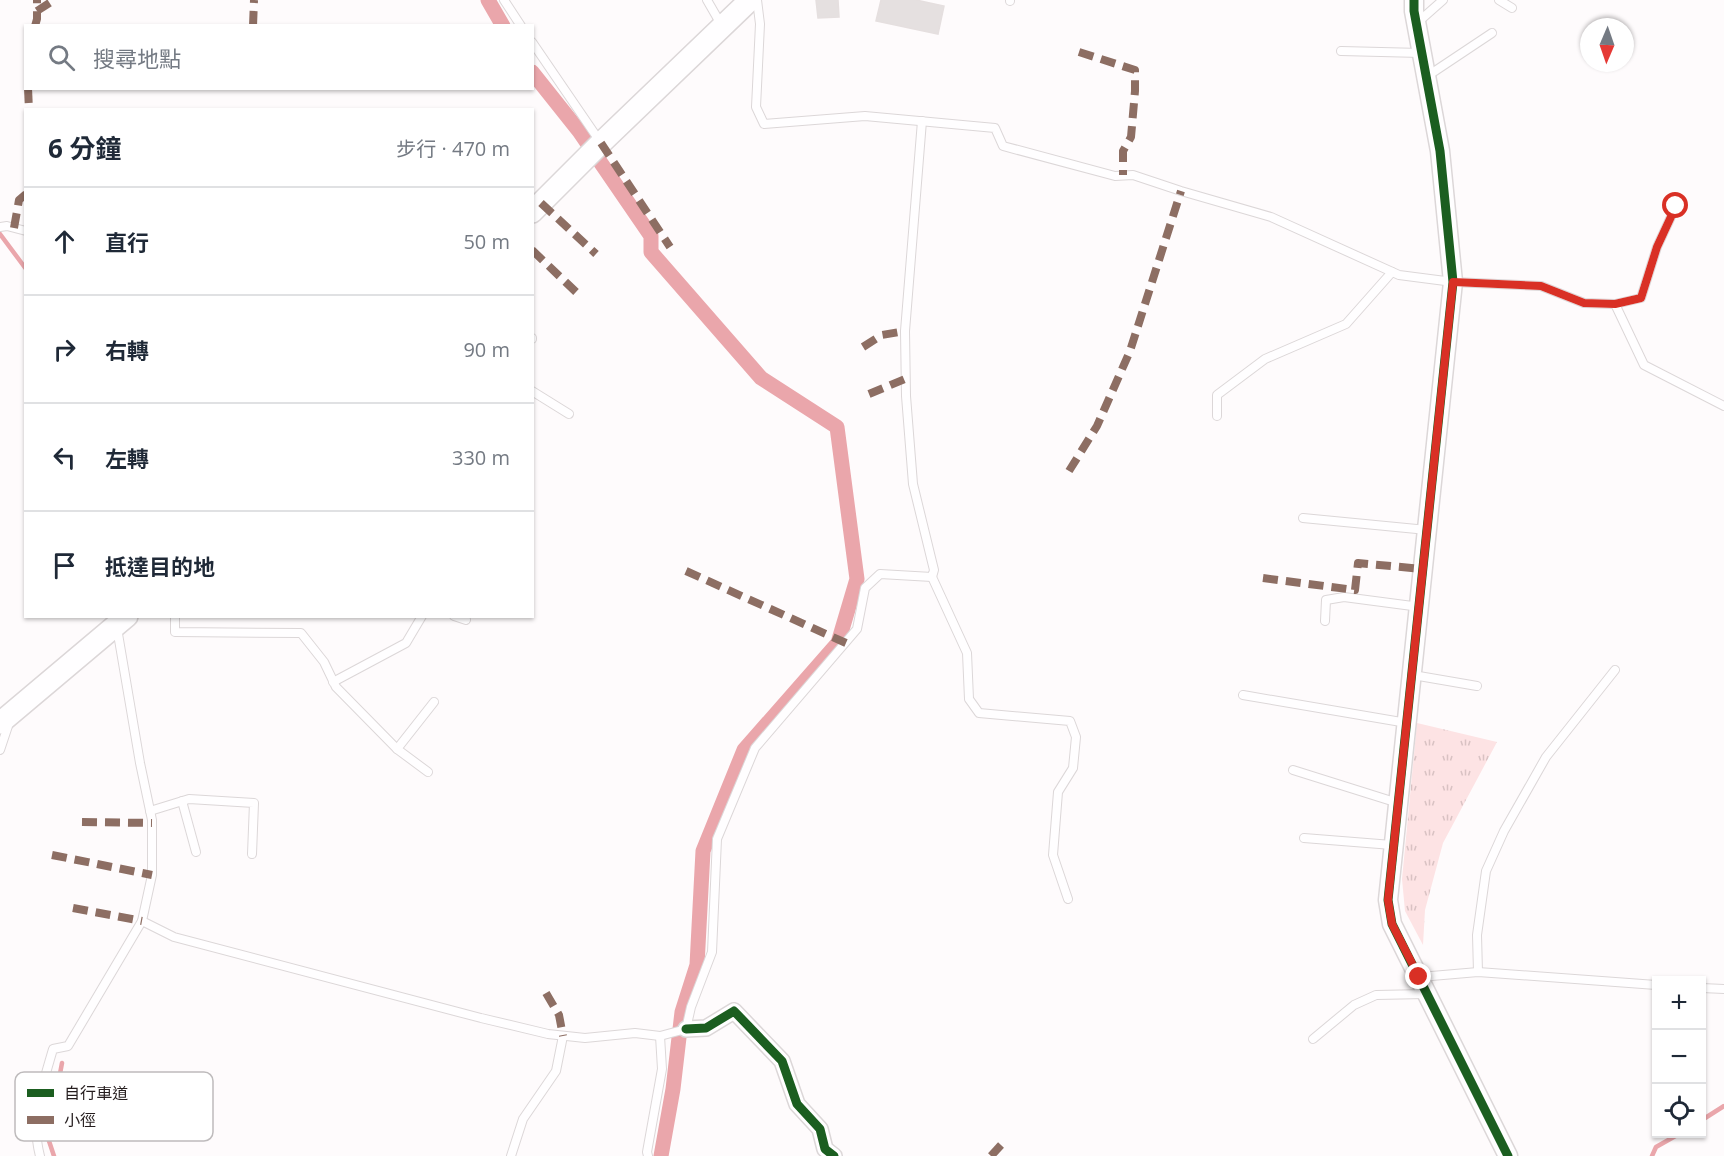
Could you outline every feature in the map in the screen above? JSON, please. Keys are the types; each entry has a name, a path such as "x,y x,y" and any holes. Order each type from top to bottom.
{"main road":[{"path":"534,210 600,143 750,0"},
{"path":"6,718 122,621"}],"street":[{"path":"1414,0 1416,23 1440,151 1453,282 1388,900 1392,924 1508,1156"},
{"path":"686,1029 706,1028 734,1011 782,1060 797,1104 819,1129 825,1149 834,1156"}],"lane":[{"path":"504,0 520,24"},
{"path":"707,0 723,27"},
{"path":"757,0 760,24 756,107 764,124 865,116 995,128 1003,146 1116,176 1133,175 1271,217 1399,275 1453,282 1541,286 1584,303 1615,304 1641,298 1657,247 1676,206"},
{"path":"1416,23 1443,0"},
{"path":"1499,0 1512,8"},
{"path":"1426,77 1492,33"},
{"path":"534,45 600,143"},
{"path":"1341,51 1422,53"},
{"path":"922,121 904,331 906,396 913,484 934,570 932,577 967,653 969,699 979,713 1070,721 1076,738 1073,768 1058,792 1053,855 1068,899"},
{"path":"0,227 7,226 24,230"},
{"path":"1217,416 1216,394 1265,359 1346,324 1392,272"},
{"path":"1615,304 1644,365 1724,406"},
{"path":"534,392 569,414"},
{"path":"1303,518 1427,530"},
{"path":"142,921 174,937 481,1018 563,1036 585,1038 635,1033 660,1036 686,1029 712,952 717,839 755,748 857,629 865,588 879,574 932,577"},
{"path":"1325,621 1326,600 1344,597 1420,607"},
{"path":"175,618 175,632 301,633 324,662 336,687 397,748 428,772"},
{"path":"333,682 406,643 422,618"},
{"path":"460,618 466,620"},
{"path":"46,1072 53,1049 68,1046 142,921 152,875 152,820 140,763 122,621"},
{"path":"1478,972 1477,935 1486,871 1504,831 1546,757 1615,670"},
{"path":"1412,675 1477,686"},
{"path":"1243,695 1407,723"},
{"path":"397,748 434,702"},
{"path":"0,750 6,718"},
{"path":"1293,770 1398,803"},
{"path":"150,811 189,799 254,803 252,854"},
{"path":"182,801 196,852"},
{"path":"1304,838 1394,845"},
{"path":"1313,1039 1354,1005 1376,995 1478,972 1652,985"},
{"path":"1706,988 1724,989"},
{"path":"511,1156 524,1119 556,1071 563,1036"},
{"path":"648,1156 662,1069 660,1036"},
{"path":"36,1141 40,1156"}],"green space":[{"path":"1417,723 1497,742 1443,843 1425,910 1423,945 1405,911 1402,879"}],"building":[{"path":"816,0 838,0 839,17 818,18"},
{"path":"881,0 916,0 944,6 938,34 876,21"}],"waterway":[{"path":"488,0 502,24"},
{"path":"534,75 579,131 651,236 651,252 761,378 837,427 857,579 838,643 744,750 703,851 697,965 682,1012 673,1089 661,1156"},
{"path":"0,234 24,266"},
{"path":"60,1072 62,1063"},
{"path":"1706,1117 1724,1106"},
{"path":"1652,1156 1656,1147 1672,1138"},
{"path":"49,1141 54,1156"}],"marked path":[{"path":"36,24 37,0"},
{"path":"37,11 54,0"},
{"path":"253,24 254,0"},
{"path":"1079,52 1135,70 1131,137 1123,151 1123,175"},
{"path":"28,90 29,108"},
{"path":"601,143 670,247"},
{"path":"1069,471 1097,426 1130,351 1181,191"},
{"path":"14,228 19,200 24,196"},
{"path":"541,203 596,254"},
{"path":"534,252 576,292"},
{"path":"863,347 882,335 905,331"},
{"path":"869,394 905,379"},
{"path":"1263,578 1355,590 1358,563 1423,569"},
{"path":"686,571 846,643"},
{"path":"82,822 152,823"},
{"path":"52,855 152,875"},
{"path":"73,908 142,921"},
{"path":"546,993 559,1015 563,1036"},
{"path":"991,1156 1001,1145"}],"cycle path":[{"path":"1414,0 1414,11 1440,151 1453,282 1388,900 1392,924 1508,1156"},
{"path":"686,1029 706,1028 734,1011 782,1061 797,1104 820,1129 825,1149 834,1156"}],"route":[{"path":"1419,977 1392,924 1388,900 1453,282 1541,286 1584,303 1615,304 1641,298 1657,247 1676,206"}]}
